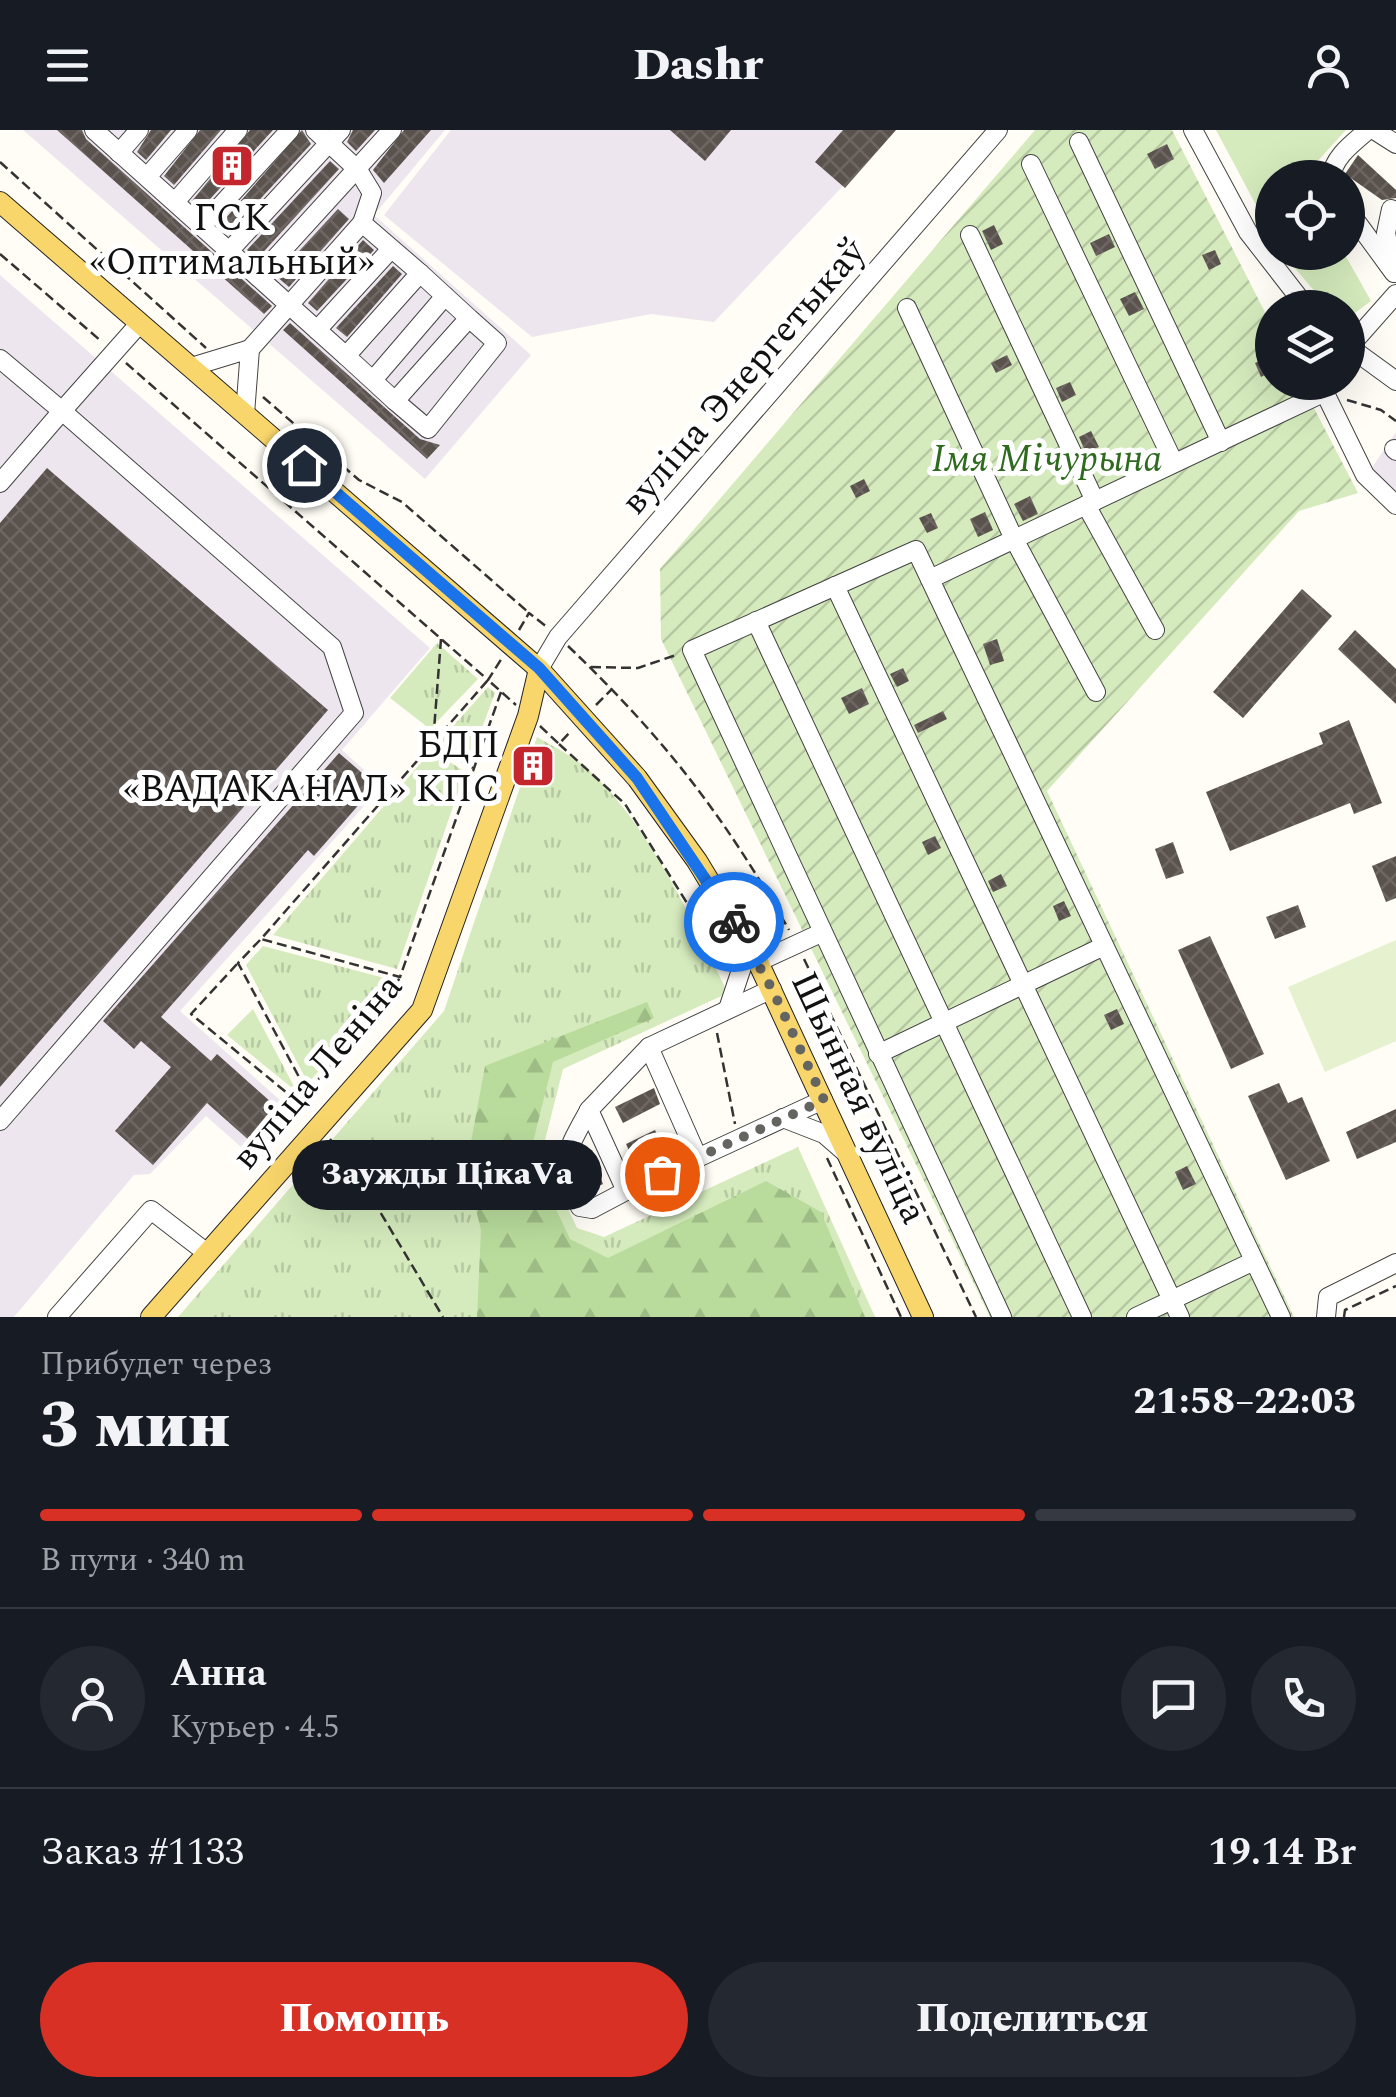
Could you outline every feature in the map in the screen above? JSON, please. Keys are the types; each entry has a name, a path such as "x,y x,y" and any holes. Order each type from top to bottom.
{"main road":[{"name":"Шынная вуліца","path":"0,202 539,668 657,806 772,989 923,1317"},
{"name":"вуліца Леніна","path":"152,1317 422,1010 528,716 539,668"}],"street":[{"path":"94,130 428,429 496,343 362,223"},
{"path":"119,152 140,130"},
{"path":"147,177 188,130"},
{"path":"175,202 238,130"},
{"path":"202,226 290,130"},
{"path":"258,277 392,130"},
{"name":"вуліца Энергетыкаў","path":"539,668 558,637 998,130"},
{"path":"1193,130 1248,232 1290,290"},
{"path":"1339,160 1371,130 1396,144"},
{"path":"191,367 250,350 362,223 372,193 328,134 230,251"},
{"path":"1079,142 1220,442"},
{"path":"1031,164 1174,464"},
{"path":"1391,209 1386,233 1395,275"},
{"path":"970,234 1091,503 1155,630"},
{"path":"1365,234 1395,275"},
{"path":"317,330 391,248"},
{"path":"346,356 420,274"},
{"path":"1286,286 1287,290"},
{"path":"1365,328 1396,294"},
{"path":"372,380 445,296"},
{"path":"906,308 1014,539 1096,692"},
{"path":"395,401 469,318"},
{"path":"0,483 140,323"},
{"path":"245,414 250,350"},
{"path":"1365,358 1396,381"},
{"path":"0,359 332,647 354,714 0,1121"},
{"path":"930,579 1220,442 1299,400"},
{"path":"1327,400 1366,476 1396,505"},
{"path":"1002,1317 692,650 916,550 1280,1317"},
{"path":"835,586 1176,1309"},
{"path":"756,621 1082,1317"},
{"path":"721,1013 753,954 821,933"},
{"path":"878,1054 1104,946"},
{"path":"772,989 648,1047 589,1110 565,1153 568,1186 580,1207 592,1209 824,1100"},
{"path":"648,1047 698,1158"},
{"path":"589,1110 626,1191"},
{"path":"783,1118 824,1134 849,1156"},
{"path":"57,1317 151,1210 207,1253"},
{"path":"1136,1317 1176,1309 1254,1261"},
{"path":"1326,1317 1328,1297 1396,1263"}],"path":[{"path":"0,162 219,359"},
{"path":"0,254 626,804 730,972"},
{"path":"248,384 359,480 402,502 558,637"},
{"path":"1354,400 1382,410 1396,421"},
{"path":"501,692 400,976 385,1006 298,1102 191,1014 488,680 529,613"},
{"path":"432,743 442,639"},
{"path":"590,667 638,668 692,650"},
{"path":"560,744 612,688"},
{"path":"432,743 474,768"},
{"path":"261,939 400,976"},
{"path":"238,964 306,1092"},
{"path":"721,1013 738,1139"},
{"path":"320,1126 358,1176 443,1317"},
{"path":"828,1158 901,1317"},
{"path":"1344,1317 1345,1310 1396,1286"}],"shaded area":[{"path":"23,130 445,130 374,215 531,355 425,479"},
{"path":"451,130 896,130 714,322 651,314 532,337 384,215"},
{"path":"0,275 430,648 342,750 382,786 180,1011 299,1117 258,1162 206,1116 150,1174 134,1175 14,1317 0,1317"},
{"path":"1396,432 1396,490 1371,469"}],"green space":[{"name":"Імя Мічурына","path":"1035,130 1172,130 1255,293 1255,400 1310,400 1358,493 1299,511 1047,791 1294,1317 990,1317 661,639 660,569"},
{"path":"1216,130 1346,130 1319,160 1255,160 1255,203"},
{"path":"1296,270 1354,270 1365,290 1314,290"},
{"path":"437,643 478,679 430,729 390,698"},
{"path":"488,687 495,693 470,760 441,740"},
{"path":"537,737 583,765 627,812 666,871 728,993 563,1069 542,1152 577,1228 604,1237 798,1147 875,1317 178,1317 444,1011"},
{"path":"432,750 465,772 397,969 273,935"},
{"path":"1396,940 1396,1041 1325,1072 1288,987"},
{"path":"263,946 392,980 380,1003 308,1083 246,965"},
{"path":"647,1002 654,1018 553,1062 530,1154 570,1239 608,1258 766,1181 821,1212 865,1317 477,1317 481,1230 466,1169 485,1066"},
{"path":"253,1009 297,1092 227,1035"}],"building":[{"path":"57,130 82,130 86,139 272,306 264,314"},
{"path":"151,130 171,130 146,160 137,152"},
{"path":"200,130 221,130 174,185 164,176"},
{"name":"ГСК «Оптимальный»","path":"250,130 273,130 201,209 192,201"},
{"path":"302,130 311,144 228,234 219,226"},
{"path":"353,130 375,130 356,151 347,142"},
{"path":"404,130 431,130 384,183 373,170"},
{"path":"670,130 731,130 705,161"},
{"path":"843,130 896,130 845,188 815,162"},
{"path":"1167,144 1174,159 1155,169 1147,154"},
{"path":"330,161 339,169 257,259 247,250"},
{"path":"1365,161 1396,190 1396,198 1382,200 1365,188"},
{"path":"338,209 349,219 289,287 276,276"},
{"path":"994,225 1003,244 991,250 982,231"},
{"path":"1109,234 1115,247 1096,256 1090,243"},
{"path":"363,240 374,250 317,311 308,303"},
{"path":"1215,250 1221,264 1209,270 1202,255"},
{"path":"393,266 402,274 347,337 336,328"},
{"path":"1135,292 1144,309 1129,316 1120,299"},
{"path":"290,323 420,439 440,445 427,459 283,330"},
{"path":"1007,355 1012,365 996,373 991,363"},
{"path":"1070,382 1076,395 1062,402 1056,388"},
{"path":"1091,431 1099,447 1086,453 1079,437"},
{"path":"47,468 328,710 0,1087 0,523"},
{"path":"864,479 870,491 856,498 850,486"},
{"path":"1030,496 1038,514 1023,521 1014,504"},
{"path":"985,512 993,530 978,537 970,519"},
{"path":"931,513 938,528 927,533 919,518"},
{"path":"1302,589 1332,616 1243,718 1213,692"},
{"path":"1355,630 1396,669 1396,704 1338,649"},
{"path":"997,639 1004,661 990,665 983,644"},
{"path":"903,668 909,681 897,687 890,674"},
{"path":"862,688 869,704 849,714 841,698"},
{"path":"943,711 947,719 918,733 914,725"},
{"path":"1349,720 1382,803 1354,814 1350,803 1230,851 1206,792 1323,744 1319,733"},
{"path":"339,753 376,785 314,856 308,850 161,1017 211,1061 217,1054 280,1110 251,1142 207,1103 153,1165 115,1131 171,1067 141,1041 134,1049 103,1021"},
{"path":"935,836 941,848 928,855 922,842"},
{"path":"1173,842 1184,873 1166,879 1155,849"},
{"path":"1396,856 1396,898 1386,902 1372,866"},
{"path":"1001,874 1007,886 993,892 988,881"},
{"path":"1064,901 1071,916 1059,921 1053,906"},
{"path":"1298,905 1306,927 1275,939 1266,917"},
{"path":"1210,936 1264,1054 1231,1069 1178,950"},
{"path":"1117,1009 1124,1024 1111,1030 1104,1015"},
{"path":"1279,1083 1288,1103 1302,1097 1330,1161 1286,1180 1248,1096"},
{"path":"654,1088 660,1104 623,1123 615,1107"},
{"path":"1396,1109 1396,1142 1357,1159 1346,1132"},
{"path":"655,1130 667,1155 638,1169 626,1144"},
{"path":"595,1166 603,1184 586,1192 580,1173"},
{"path":"1187,1166 1196,1184 1183,1190 1175,1172"}],"way so far":[{"path":"662,1174 824,1100 772,989 734,922"}],"place":[{"name":"ГСК «Оптимальный»","path":"232,166"},
{"name":"БДП «ВАДАКАНАЛ» КПС","path":"533,766"},
{"name":"Заужды ЦікаVа","path":"662,1174"}],"route":[{"path":"304,465 539,668 637,778 697,861 734,922"}]}
